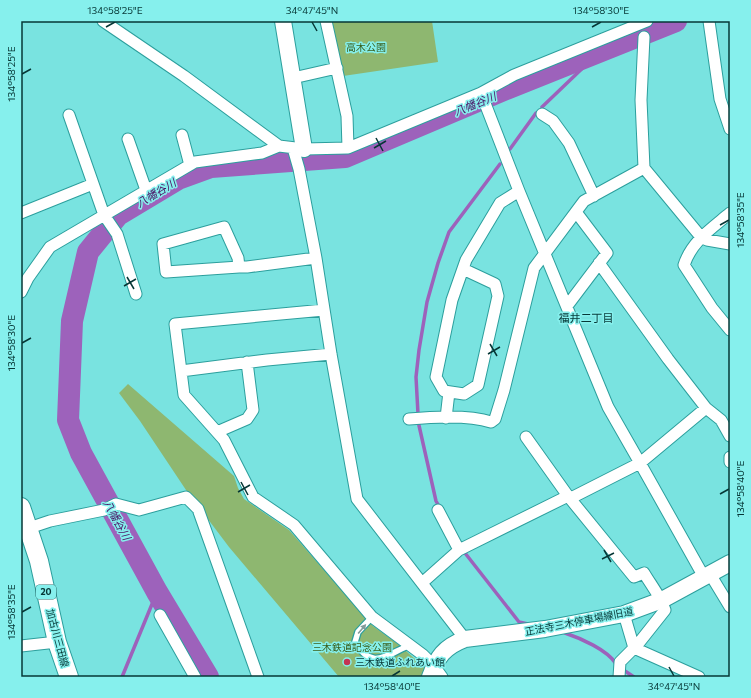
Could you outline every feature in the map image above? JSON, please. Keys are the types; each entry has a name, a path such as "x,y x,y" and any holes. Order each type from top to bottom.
{"main road":[{"name":"加古川三田線","path":"21,507 39,561 58,642 69,677"}],"street":[{"path":"103,21 184,76 279,146"},
{"path":"284,21 293,78 299,169 358,499 465,639 445,650 438,657 436,673"},
{"path":"326,21 347,116 348,148"},
{"path":"21,292 28,278 50,247 195,162 262,153 279,146 298,148 348,148 481,93 514,75 647,21"},
{"path":"709,21 720,99 730,129"},
{"path":"644,37 641,100 644,168 701,237 707,240 730,244"},
{"path":"293,78 337,68"},
{"path":"481,93 608,407 707,576 730,607"},
{"path":"542,114 553,121 569,144 594,196"},
{"path":"69,115 104,215 117,234 136,294"},
{"path":"182,135 190,165"},
{"path":"128,139 146,190"},
{"path":"409,419 482,419 491,422 495,419 504,390 534,268 584,201 644,168"},
{"path":"21,213 93,184"},
{"path":"463,268 494,284 498,296 478,385 464,394 444,391 436,376 452,300 463,268 466,260 500,203 520,191"},
{"path":"567,306 606,252 576,212"},
{"path":"730,213 701,237 687,254 684,265 712,308 730,330"},
{"path":"239,267 238,258 224,227 163,244 166,272 239,267 316,258"},
{"path":"599,263 668,359 706,408 721,420 730,436"},
{"path":"324,310 175,324 184,395 224,440 253,497 294,525 372,618 410,644 436,673"},
{"path":"181,371 247,362 331,354"},
{"path":"216,432 247,419 253,410 247,362"},
{"path":"446,418 449,392"},
{"path":"422,583 459,550 640,463 706,408"},
{"path":"526,437 569,497 634,577 644,572 655,593 662,600 665,610 634,648 620,662 619,677"},
{"path":"730,457 730,462"},
{"path":"29,528 104,510 116,504 139,510 186,497 198,509 258,677"},
{"path":"438,510 459,550"},
{"name":"正法寺三木停車場線旧道","path":"465,639 545,629 624,614 662,600 730,563"},
{"path":"624,614 634,648 699,677"},
{"path":"160,615 195,677"},
{"path":"21,646 58,642"}],"lane":[{"path":"372,618 358,632 355,642 360,651 368,658 377,659 410,644"}],"green space":[{"name":"高木公園","path":"330,21 432,21 438,62 343,76"},
{"name":"三木鉄道記念公園","path":"128,384 234,476 244,499 289,530 373,626 398,644 423,666 425,670 424,677 339,677 229,547 186,490 140,421 119,393"}],"waterway":[{"name":"八幡谷川","path":"208,677 157,592 81,453 68,420 72,321 88,252 118,215 178,179 211,167 345,157 506,89 676,21"},
{"path":"542,107 590,61 589,56"},
{"path":"510,149 536,113"},
{"path":"418,414 416,377 419,350 427,302 438,263 449,232 500,164"},
{"path":"418,421 436,501 440,508"},
{"path":"465,553 519,622 528,624"},
{"path":"122,677 157,592"},
{"path":"565,633 586,641 600,649 616,664"},
{"path":"622,669 634,677"}],"place":[{"name":"三木鉄道ふれあい館","path":"347,662"}],"district":[{"name":"福井二丁目","path":"586,318"}]}
